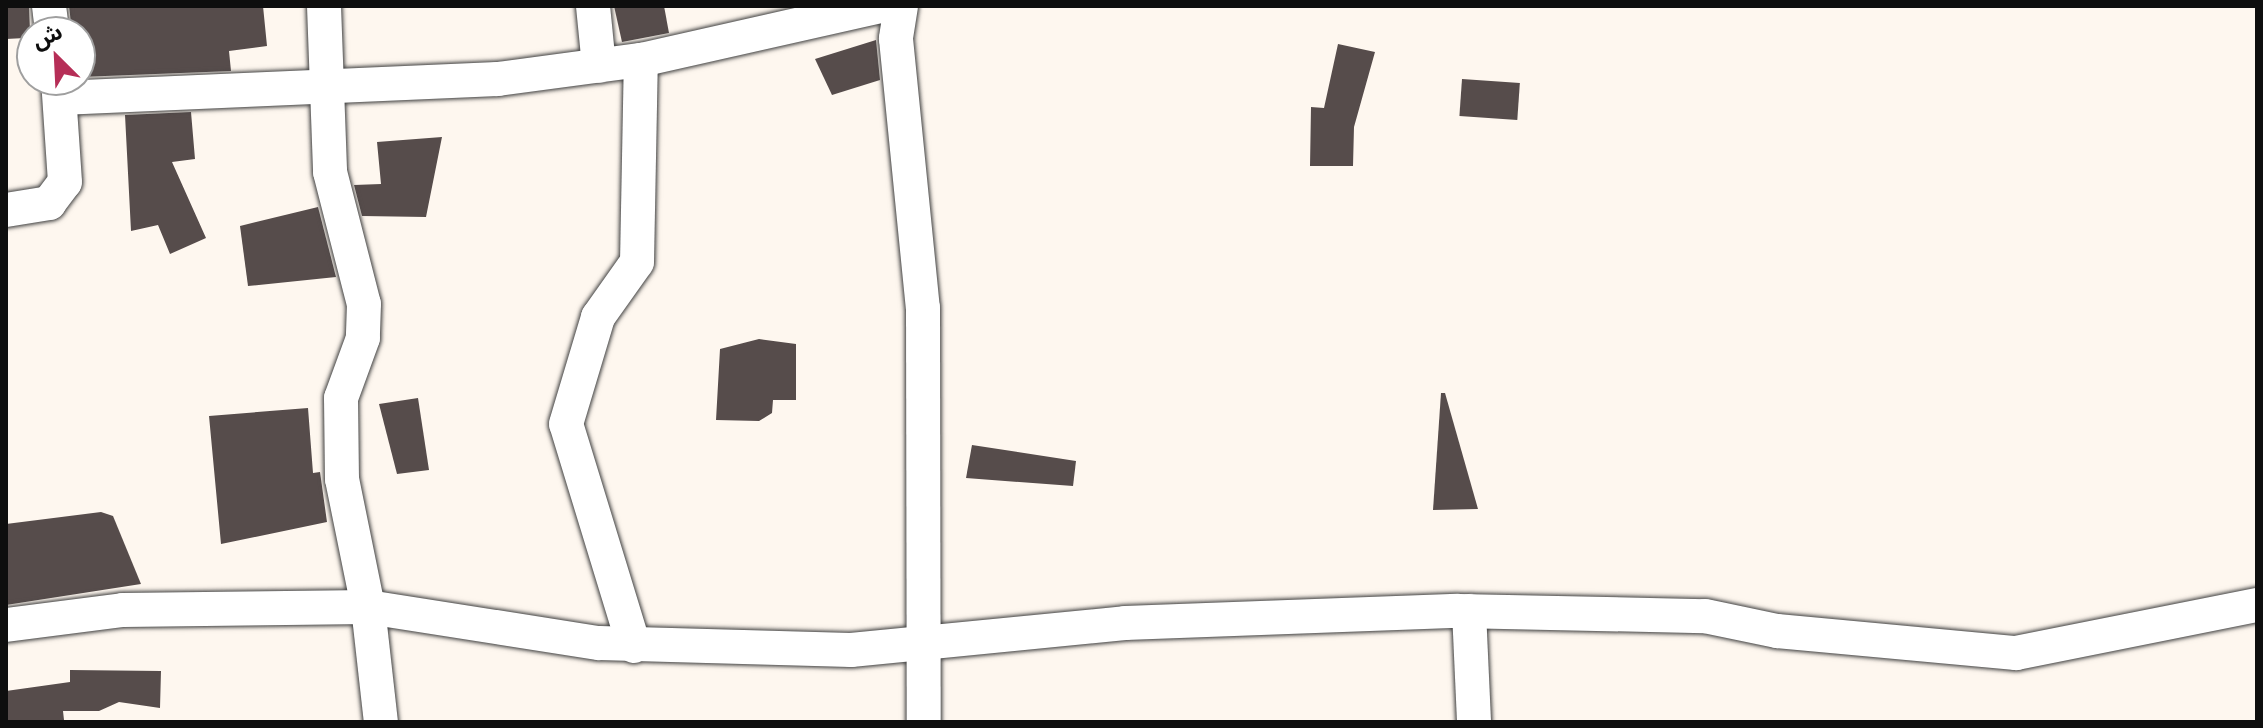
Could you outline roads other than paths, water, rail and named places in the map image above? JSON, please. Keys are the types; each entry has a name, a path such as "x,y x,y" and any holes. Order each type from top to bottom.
{"street":[{"path":"324,6 330,172 364,304 363,338 341,398 342,479 368,607 381,722"},
{"path":"593,6 599,66"},
{"path":"96,89 328,88 599,66 641,60 880,6"},
{"path":"901,6 896,39 923,308 924,722"},
{"path":"634,646 566,424 598,317 637,262 641,60"},
{"path":"6,210 49,203 65,182 59,96"},
{"path":"6,625 123,610 368,607 634,646 923,645 1125,623 1469,611 1705,616 1777,631 2016,653 2257,605"},
{"path":"1469,611 1474,722"}]}
